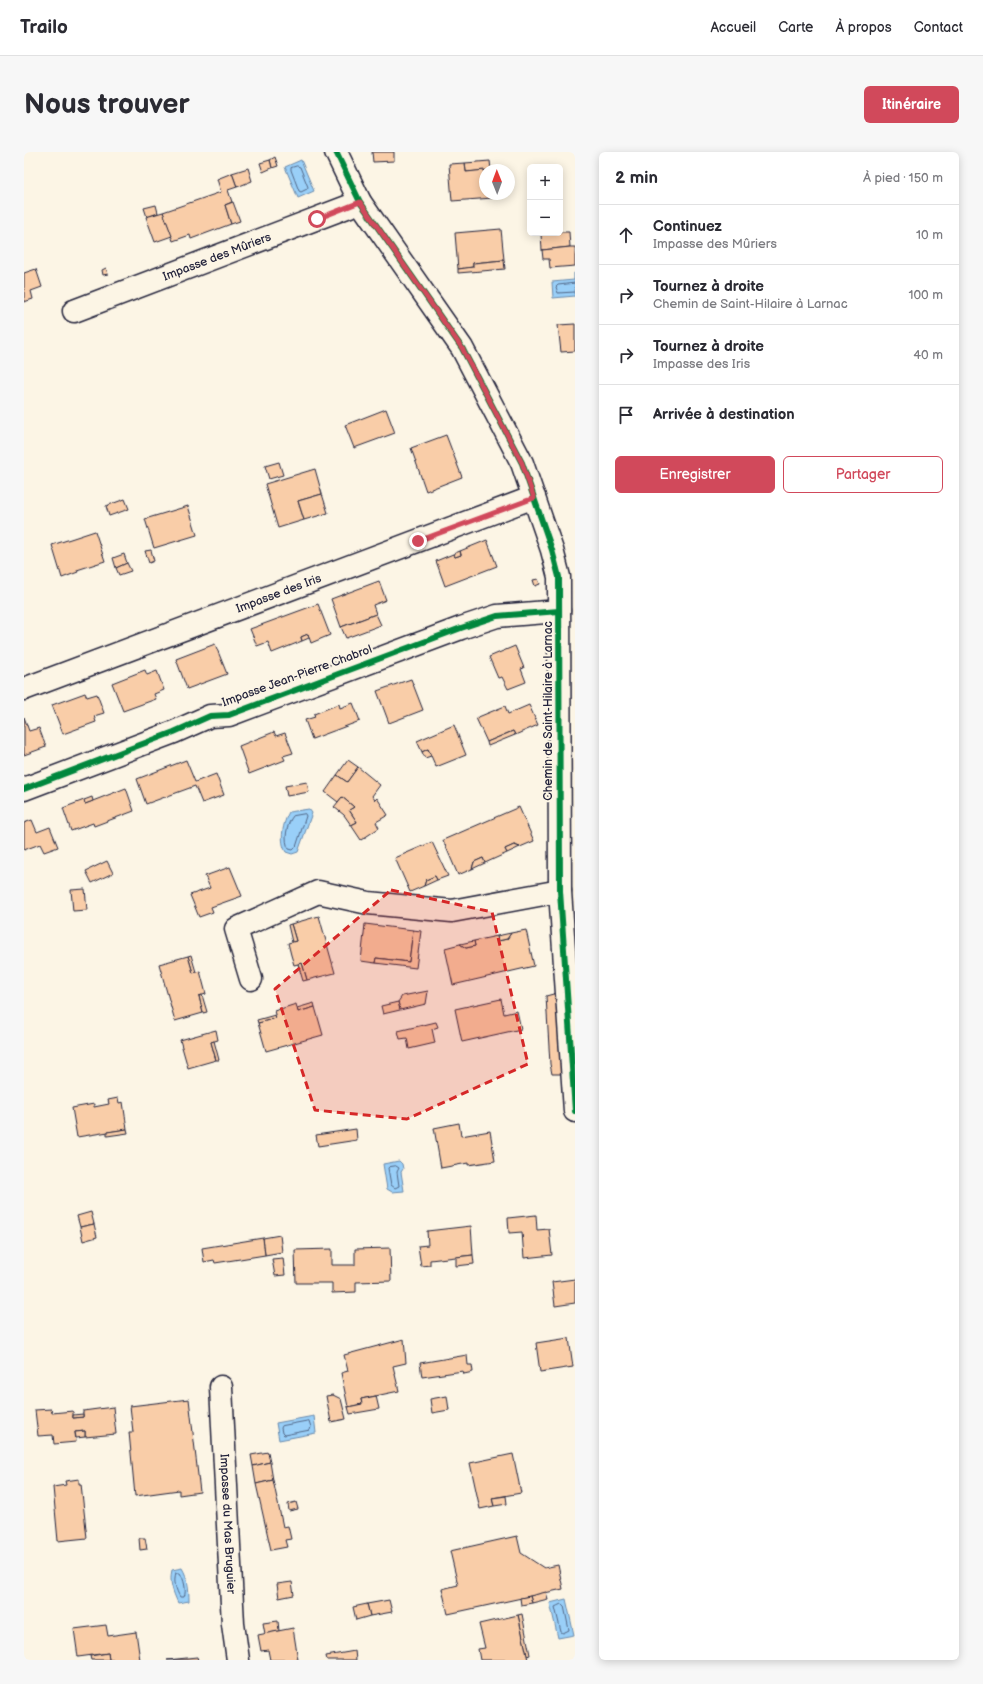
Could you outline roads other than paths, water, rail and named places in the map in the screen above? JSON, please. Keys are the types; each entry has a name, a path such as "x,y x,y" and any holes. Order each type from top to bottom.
{"street":[{"name":"Chemin de Saint-Hilaire à Larnac","path":"336,152 360,202 462,348 522,463 552,550 567,578 559,611 560,891 575,1111"},
{"name":"Impasse des Mûriers","path":"74,311 360,202"},
{"name":"Impasse des Iris","path":"24,689 534,498"},
{"name":"Impasse Jean-Pierre Chabrol","path":"24,789 210,716 229,715 461,628 497,616 559,611"},
{"path":"251,979 236,929 318,892 368,903 452,911 560,891"},
{"name":"Impasse du Mas Bruguier","path":"221,1386 234,1624 238,1660"}],"water":[{"path":"301,160 314,191 298,198 285,167"},
{"path":"574,273 575,296 553,298 552,282 574,280"},
{"path":"309,809 312,813 298,852 292,854 286,852 282,837 285,821 289,812"},
{"path":"399,1161 402,1164 403,1169 401,1172 404,1191 392,1192 387,1189 383,1164"},
{"path":"314,1416 316,1433 279,1440 276,1423"},
{"path":"182,1568 188,1584 189,1601 178,1603 172,1587 171,1574 172,1570"},
{"path":"566,1599 574,1635 558,1638 550,1603"}]}
